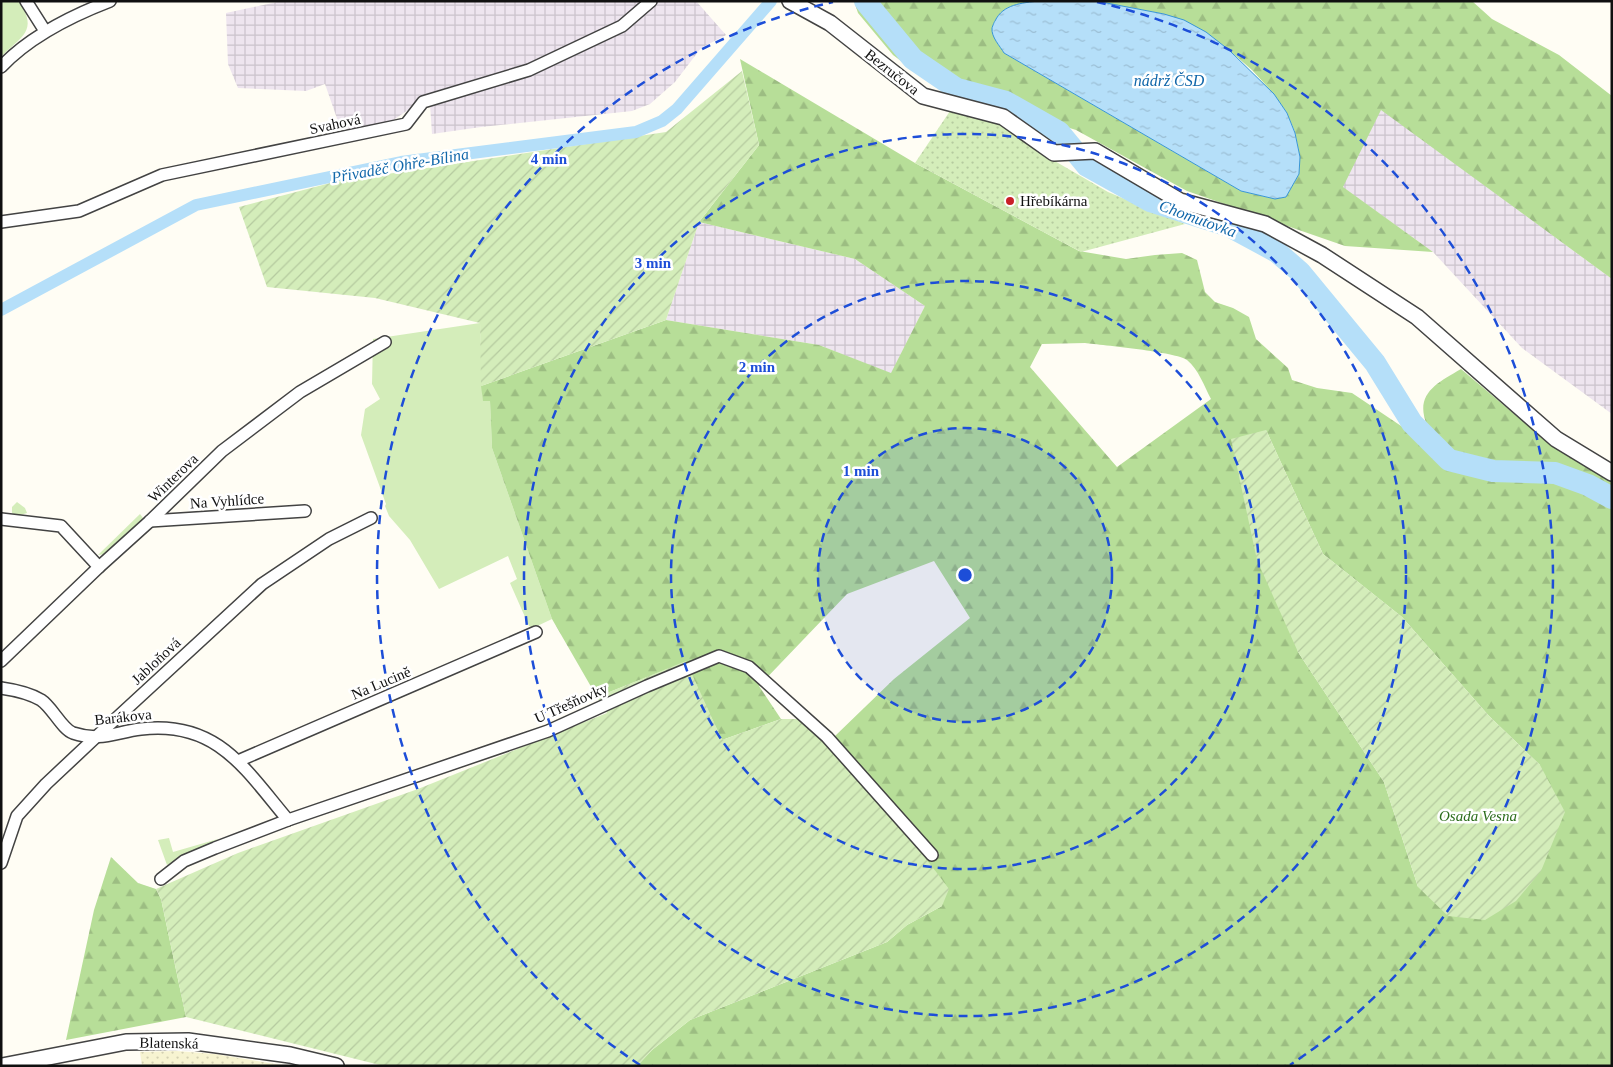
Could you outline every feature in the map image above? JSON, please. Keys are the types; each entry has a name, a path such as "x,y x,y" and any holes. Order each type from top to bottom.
{"street":[{"path":"26,1 45,31"},
{"path":"1,67 45,31 110,1"},
{"name":"Svahová","path":"1,222 80,211 162,175 406,124 423,102 529,70 622,26 651,1"},
{"name":"Bezručova","path":"790,1 830,23 923,96 1003,118 1054,153 1094,151 1180,201 1265,224 1322,255 1416,317 1556,440 1612,473"},
{"name":"Winterova","path":"1,661 222,452 300,392 385,342"},
{"name":"Na Vyhlídce","path":"150,521 305,511"},
{"name":"Jabloňová","path":"1,863 17,816 46,784 262,584 328,538 371,518"},
{"path":"1,519 60,526 99,567"},
{"name":"Na Lucině","path":"238,761 536,632"},
{"name":"U Třešňovky","path":"161,879 184,861 288,820 548,731 719,656 749,667 828,737 932,855"},
{"name":"Barákova","path":"1,688 21,691 42,701 71,732 96,738 142,729 182,729 226,750 238,761 288,820"},
{"name":"Blatenská","path":"2,1066 126,1042 188,1041 290,1055 336,1066"}],"shaded area":[{"path":"282,1 696,1 726,35 701,48 675,82 650,104 632,111 432,134 430,104 408,110 389,123 341,130 325,84 306,91 238,88 228,64 226,13"},
{"path":"1381,109 1612,279 1612,414 1522,348 1433,252 1342,187"},
{"path":"699,222 855,259 925,306 891,374 819,345 666,320"},
{"path":"176,1051 215,1054 287,1066 207,1066 190,1064 142,1066 140,1052"}],"green space":[{"path":"1,1 19,1 25,11 27,27 21,38 1,57"},
{"path":"854,1 1039,1 1010,7 1000,14 992,28 1004,53 1241,191 1275,199 1286,197 1299,174 1300,157 1295,132 1287,113 1274,94 1252,70 1206,32 1164,14 1096,1 1472,1 1492,19 1559,55 1612,96 1612,279 1381,110 1343,187 1433,252 1345,246 1187,191 1076,130 933,85 893,55 858,13"},
{"path":"740,59 915,163 1079,251 1126,259 1182,253 1197,260 1205,292 1215,302 1233,308 1249,317 1256,339 1288,368 1292,380 1317,388 1352,393 1422,440 1427,425 1423,405 1426,397 1436,385 1461,369 1552,446 1612,482 1612,1066 637,1066 652,1050 690,1020 887,942 907,925 942,906 832,750 835,736 894,679 970,618 934,561 847,594 759,686 781,719 722,740 685,662 597,697 552,619 492,448 490,401 483,401 481,386 666,320 819,345 891,373 925,306 855,259 699,222 759,145","holes":["1085,343 1169,354 1187,360 1195,368 1211,399 1117,467 1030,367 1042,344","1266,430 1323,554 1402,617 1489,716 1540,765 1418,887 1384,782 1298,652"]},
{"path":"742,71 759,145 699,222 666,320 481,386 480,323 375,298 267,287 239,207 334,182 666,132"},
{"path":"950,111 1001,122 1053,160 1108,192 1185,224 1081,252 915,163"},
{"path":"480,323 483,400 490,401 492,448 552,619 533,628 529,626 510,583 517,579 508,556 439,589 410,540 389,516 361,435 365,409 380,399 372,384 373,339"},
{"name":"Osada Vesna","path":"1266,430 1323,554 1402,617 1489,716 1540,765 1565,812 1541,871 1516,901 1485,920 1448,916 1418,887 1384,782 1298,652 1257,560 1231,439"},
{"path":"17,502 25,508 27,513 17,516 12,513 12,507"},
{"path":"140,514 143,518 141,525 137,529 132,529 106,554 98,555"},
{"path":"686,661 722,740 781,719 804,719 897,823 949,889 942,906 907,925 887,942 690,1020 652,1050 637,1066 384,1066 186,1017 161,899 156,889 238,853 418,789 607,713 597,697"},
{"path":"169,838 173,852 218,839 202,852 167,865 158,840"},
{"path":"111,857 138,883 156,889 161,899 186,1017 66,1040 94,910"}],"water":[{"name":"nádrž ČSD","path":"1039,1 1096,1 1164,14 1184,20 1206,32 1229,50 1274,94 1287,113 1295,133 1300,157 1299,174 1286,197 1275,199 1241,191 1004,53 994,38 992,31 998,15 1014,5"}],"waterway":[{"name":"Přivaděč Ohře-Bílina","path":"1,310 196,205 401,162 636,132 662,121 677,109 771,1"},
{"name":"Chomutovka","path":"865,1 913,59 957,89 1006,102 1059,132 1087,166 1150,201 1229,226 1277,252 1300,272 1375,363 1412,423 1449,460 1493,471 1555,473 1588,485 1612,498"}],"place":[{"name":"Hřebíkárna","path":"1010,201"}]}
